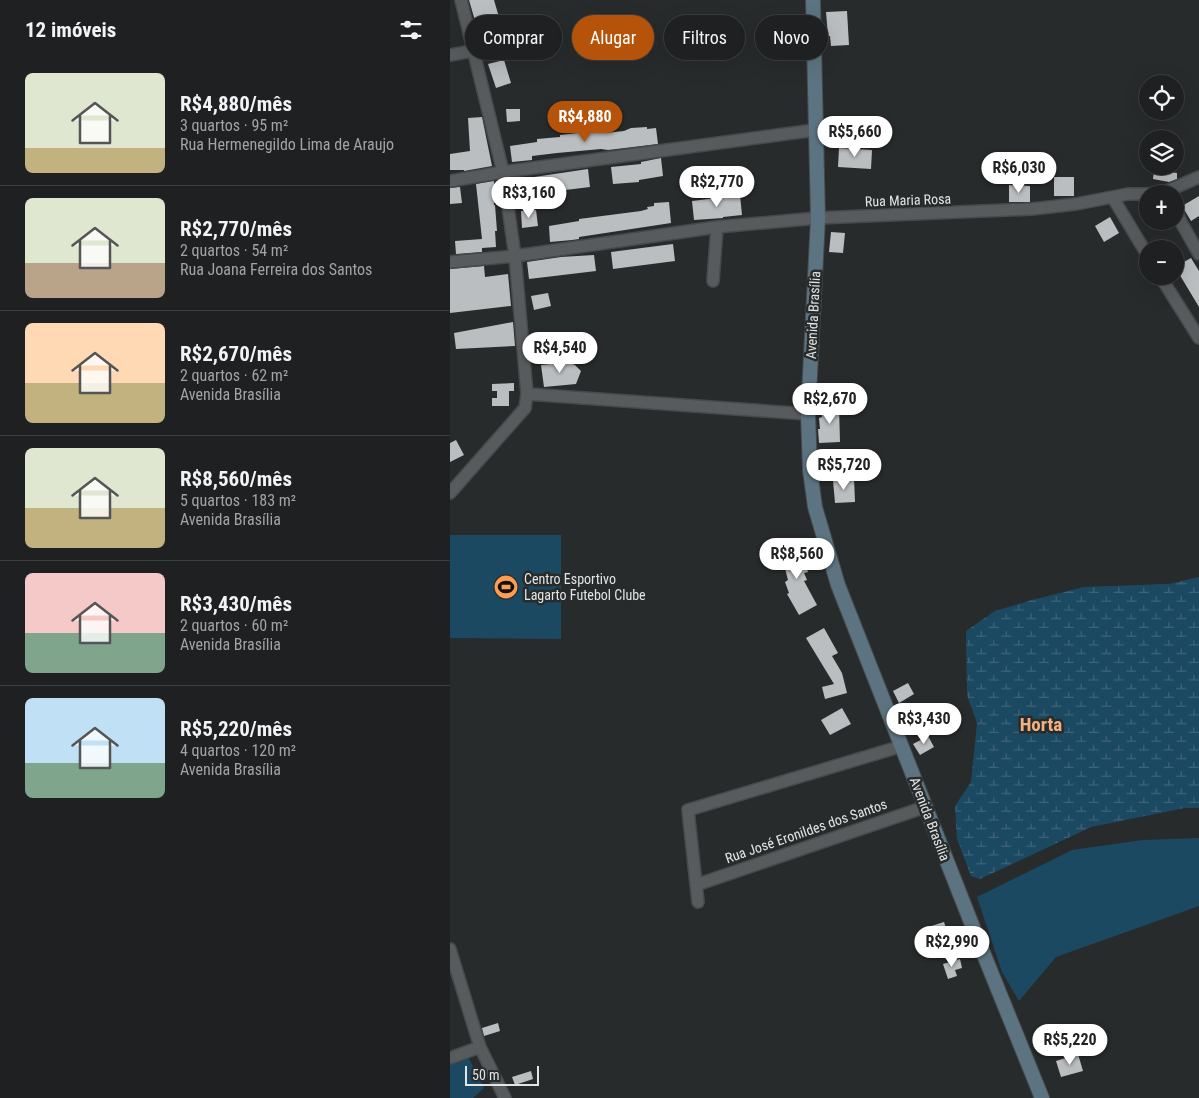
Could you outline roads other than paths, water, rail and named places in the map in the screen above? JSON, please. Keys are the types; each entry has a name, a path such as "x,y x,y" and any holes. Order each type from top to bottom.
{"main road":[{"name":"Avenida Brasília","path":"813,0 818,218 808,414 810,470 815,507 838,585 1042,1098"}],"street":[{"path":"461,0 465,19"},
{"path":"450,55 465,52"},
{"path":"450,493 525,408 527,394 515,256 503,172 474,60"},
{"path":"450,180 815,130"},
{"name":"Rua Maria Rosa","path":"1182,185 1199,177"},
{"name":"Rua Maria Rosa","path":"450,262 515,256 717,227 818,218 1002,211 1076,204 1128,194 1139,194"},
{"path":"1113,198 1139,241"},
{"path":"713,281 717,227"},
{"path":"1184,228 1199,254"},
{"path":"1166,285 1199,338"},
{"path":"527,394 808,414"},
{"path":"698,902 688,810 902,746"},
{"name":"Rua José Eronildes dos Santos","path":"696,885 925,806"},
{"path":"450,949 480,1047 505,1098"},
{"path":"450,1058 480,1047"}],"place":[{"name":"Centro Esportivo Lagarto Futebol Clube","path":"506,587"}],"district":[{"name":"Horta","path":"1041,724"}]}
